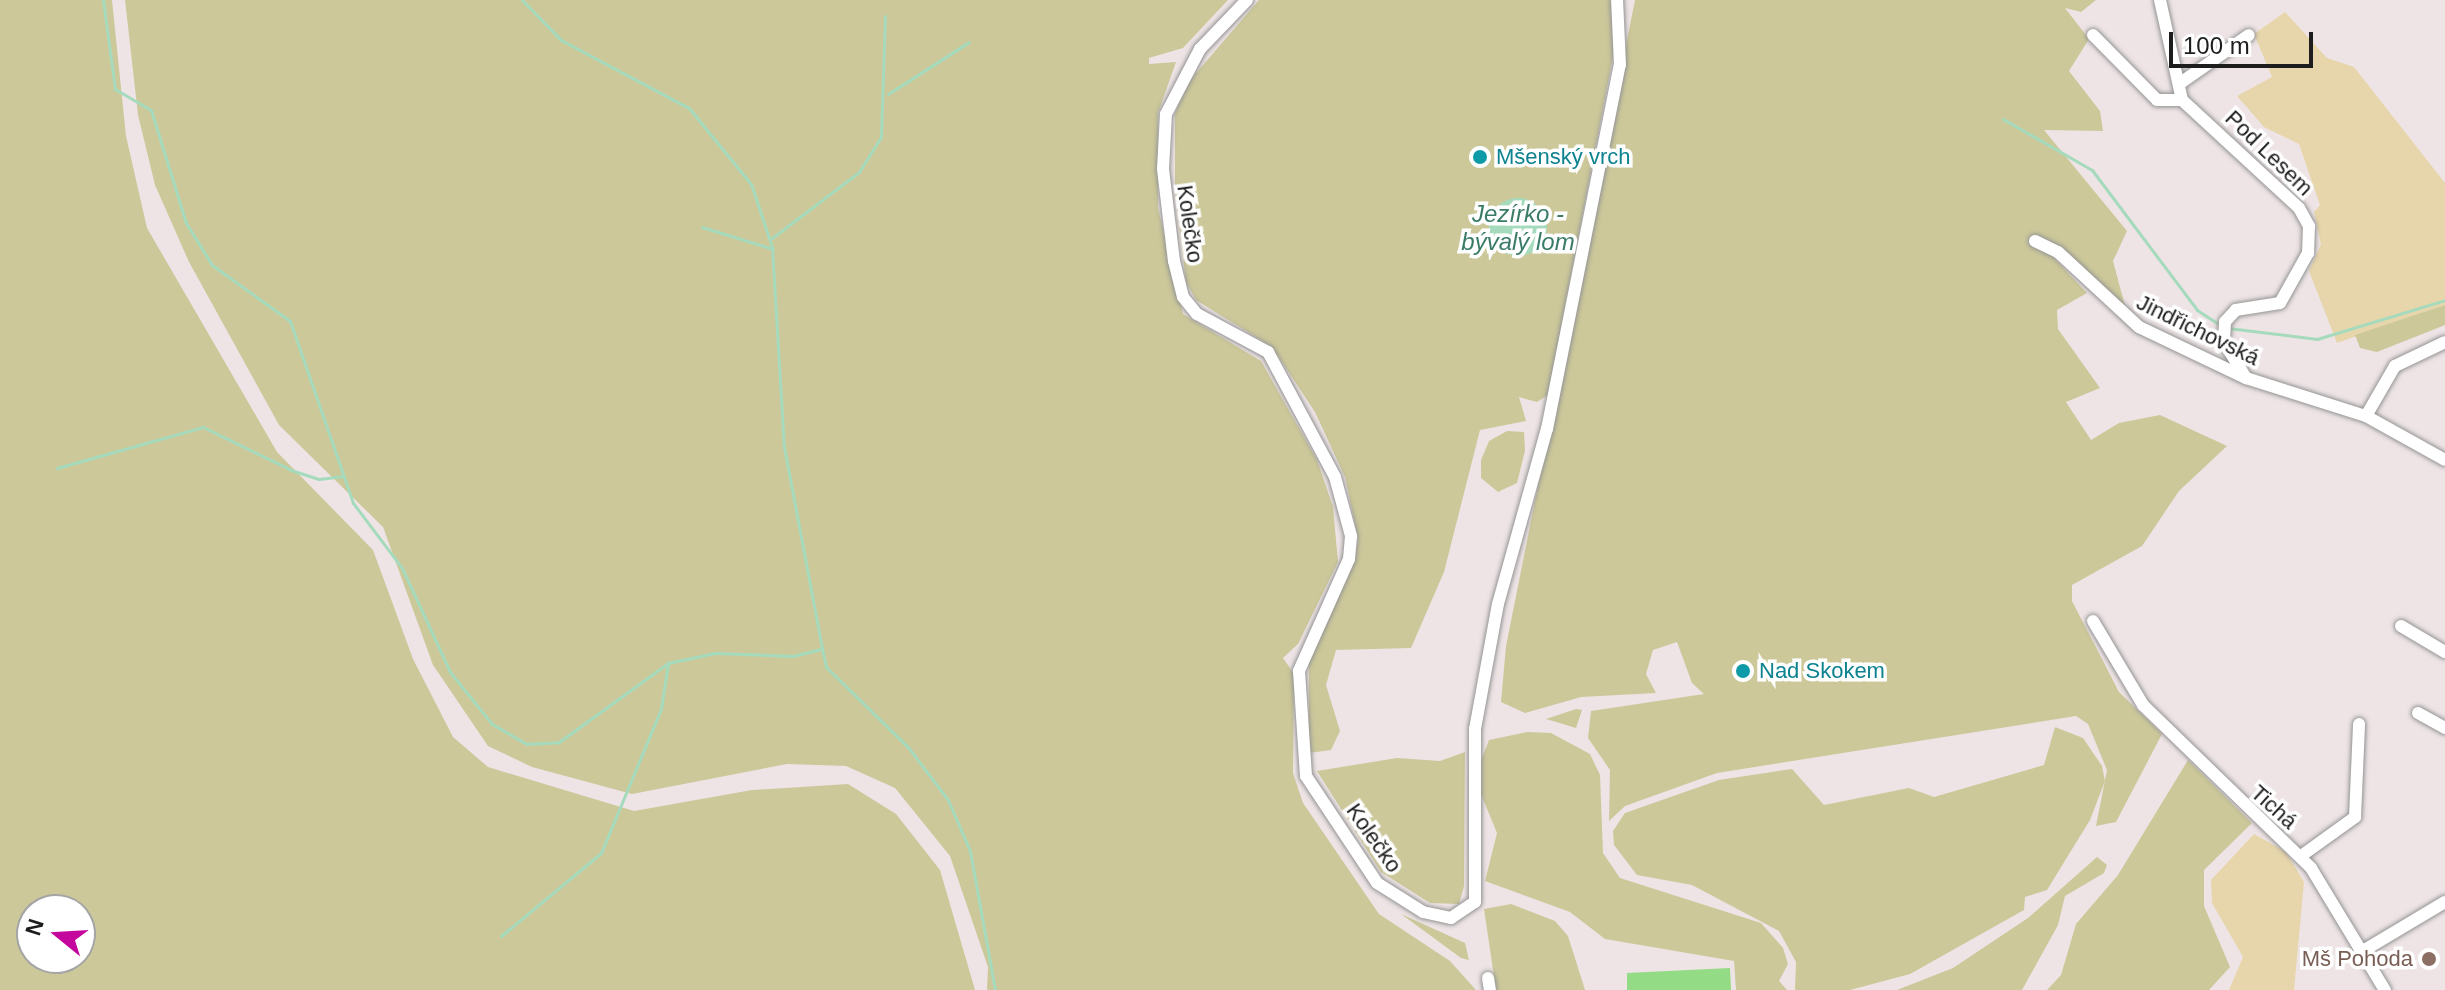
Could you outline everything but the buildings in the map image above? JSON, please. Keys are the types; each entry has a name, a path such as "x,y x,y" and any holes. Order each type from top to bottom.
{"street":[{"name":"Kolečko","path":"1247,0 1200,49 1166,114 1163,169 1174,261 1183,297 1197,314 1268,352 1335,477 1351,536 1349,559 1299,671 1306,776 1377,883 1423,912 1451,918 1475,902 1475,729 1498,604 1547,429 1620,65 1617,0"},
{"path":"2160,0 2182,100"},
{"name":"Pod Lesem","path":"2093,35 2157,100 2182,100 2299,208 2309,226 2308,253 2280,303 2236,310 2225,322 2224,342 2246,378"},
{"path":"2179,84 2249,35"},
{"name":"Jindřichovská","path":"2035,241 2058,252 2139,327 2246,378 2366,416 2445,460"},
{"path":"2366,416 2395,366 2445,342"},
{"name":"Tichá","path":"2093,621 2143,705 2301,856 2385,990"},
{"path":"2401,626 2445,652"},
{"path":"2418,713 2445,728"},
{"path":"2301,856 2355,817 2359,724"},
{"path":"2361,952 2445,902"}],"shaded area":[{"path":"0,0 112,0 126,136 147,228 277,452 373,550 413,659 453,737 488,767 634,811 752,790 848,784 896,814 940,870 975,990 0,990"},
{"path":"125,0 1228,0 1183,48 1149,58 1149,64 1176,62 1158,113 1158,208 1183,314 1261,361 1317,460 1333,507 1338,562 1298,644 1283,658 1294,674 1293,773 1303,803 1379,914 1450,961 1476,990 987,990 988,967 950,856 895,788 846,766 787,764 632,794 532,767 488,746 433,665 383,527 279,425 189,262 155,185 138,115"},
{"path":"1259,0 1610,0 1619,25 1548,395 1537,402 1519,397 1526,421 1480,430 1444,572 1411,648 1336,650 1326,685 1340,731 1331,750 1309,753 1309,659 1355,561 1358,538 1345,477 1315,412 1272,347 1196,300 1186,282 1175,192 1175,114 1185,86"},
{"path":"1635,0 2096,0 2081,12 2065,8 2089,39 2069,71 2100,111 2103,131 2044,130 2127,231 2113,261 2125,306 2055,244 2052,256 2087,293 2057,310 2058,329 2100,388 2066,402 2091,440 2119,423 2160,415 2227,446 2179,491 2142,546 2072,585 2072,601 2119,692 2162,734 2116,822 2096,826 2107,770 2088,724 2076,716 1717,773 1625,806 1609,821 1610,770 1588,738 1591,711 1704,694 1692,683 1677,642 1653,650 1646,674 1656,693 1581,697 1525,713 1501,702 1506,646"},
{"path":"2285,12 2327,58 2354,67 2445,183 2445,305 2337,343 2309,271 2321,244 2314,212 2320,205 2299,144 2264,127 2237,96 2272,77 2254,34"},
{"path":"2445,305 2445,325 2377,352 2360,348 2355,335"},
{"path":"1507,431 1524,432 1525,451 1517,483 1498,492 1481,478 1481,460 1489,441"},
{"path":"1576,709 1582,710 1576,728 1546,719"},
{"path":"2055,727 2083,738 2102,766 2105,781 2090,820 2047,890 2025,897 2024,910 1910,974 1850,990 1795,990 1796,962 1779,931 1692,885 1637,875 1614,845 1613,831 1625,813 1719,780 1792,769 1824,805 1909,788 1934,797 2044,765"},
{"path":"1527,732 1551,733 1590,754 1600,775 1603,853 1620,878 1761,923 1783,948 1788,964 1779,981 1787,990 1736,990 1734,961 1605,939 1570,912 1485,881 1497,833 1478,787 1480,763 1489,740"},
{"path":"1465,752 1464,886 1459,904 1430,903 1381,872 1317,771 1397,758 1440,761"},
{"path":"2188,760 2252,823 2204,870 2204,906 2230,967 2209,990 2047,990 2061,975 2076,924 2118,875"},
{"path":"2254,834 2286,852 2304,882 2294,990 2229,990 2243,957 2212,903 2211,880"},
{"path":"2097,857 2107,865 2104,873 2065,896 2058,925 2022,990 1897,990 1953,968 2028,918"},
{"path":"1511,904 1555,921 1568,936 1585,990 1496,990 1484,909"},
{"path":"1401,914 1465,943 1469,960 1461,958"}],"green space":[{"path":"1730,968 1731,990 1627,990 1627,973"}],"water":[{"name":"Jezírko - bývalý lom","path":"1518,198 1539,206 1547,227 1539,248 1518,256 1497,248 1489,227 1497,206"}],"waterway":[{"path":"103,0 115,89 151,110 186,223 212,265 290,321 353,503 402,568 450,672 492,724 526,744 559,742 668,663 715,653 793,656 822,649 826,667 908,747 948,800 970,851 995,990"},
{"path":"522,0 561,40 689,108 751,184 772,247 784,447 822,649"},
{"path":"772,238 859,172 881,137 885,16"},
{"path":"888,94 969,42"},
{"path":"2003,119 2092,170 2197,310 2220,325"},
{"path":"702,227 773,249"},
{"path":"2228,328 2317,339 2445,300"},
{"path":"57,468 203,427 291,470 319,479 342,476"},
{"path":"501,936 601,853 661,709 668,663"}],"place":[{"name":"Mšenský vrch","path":"1480,157"},
{"name":"Nad Skokem","path":"1743,671"},
{"name":"Mš Pohoda","path":"2429,959"}]}
